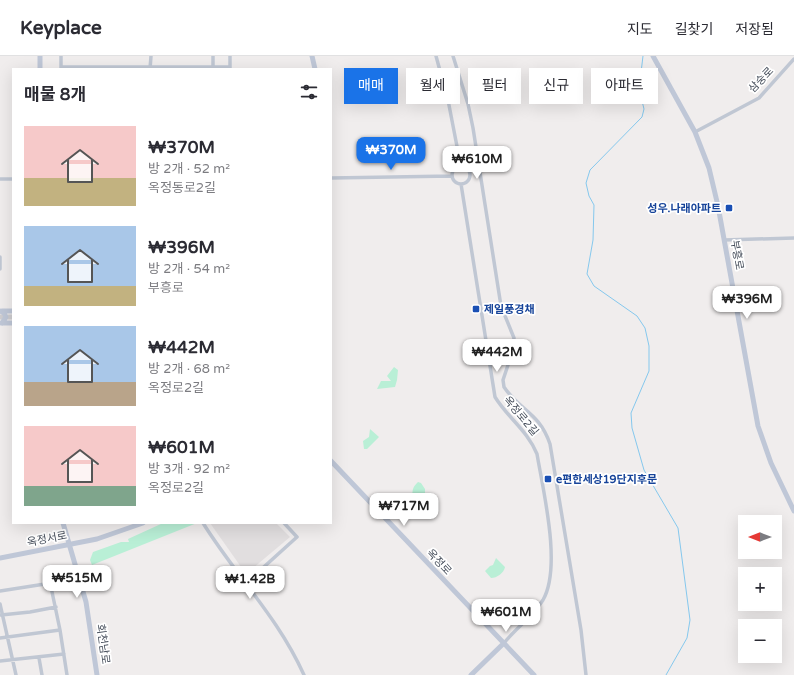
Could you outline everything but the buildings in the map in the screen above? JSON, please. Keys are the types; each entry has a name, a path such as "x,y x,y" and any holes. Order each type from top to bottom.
{"main road":[{"path":"40,56 40,68"},
{"path":"312,56 315,68"},
{"name":"부흥로","path":"653,56 695,132 709,168 724,240 758,426 771,463 794,511"},
{"path":"0,311 12,311"},
{"path":"0,311 4,313 6,317 1,323"},
{"path":"1,323 12,323"},
{"name":"옥정로","path":"332,462 534,675"},
{"name":"회천남로","path":"63,524 88,609 97,675"},
{"name":"옥정서로","path":"0,558 97,539 140,524"},
{"path":"471,675 504,643"}],"street":[{"path":"61,56 61,68 230,68 230,56"},
{"path":"150,56 150,68"},
{"path":"213,56 213,67"},
{"path":"436,56 448,100 461,167"},
{"path":"453,56 468,104 473,128 501,306 514,338 512,353 503,380 504,387 536,418 545,430 550,444 581,630 586,675"},
{"name":"삼숭로","path":"695,132 759,98 794,59"},
{"path":"461,167 466,169 469,177 466,182 461,184 454,181 452,176 456,168 461,167"},
{"path":"332,178 452,176"},
{"path":"0,178 12,179"},
{"name":"옥정로2길","path":"461,184 495,397 501,408 524,431 533,444 537,454 547,511 552,553 549,578 544,598 533,614 504,643"},
{"path":"724,240 794,238"},
{"path":"0,257 0,269"},
{"path":"204,524 218,548 279,628 304,675"},
{"path":"246,583 297,537 285,524"},
{"path":"0,591 48,584 53,589 67,675"},
{"path":"0,604 1,615 16,675"},
{"path":"1,615 30,612 56,607"},
{"path":"0,638 60,630"},
{"path":"0,661 12,661 64,654"},
{"path":"39,658 42,675"}],"shaded area":[{"path":"211,524 277,524 290,537 246,574"}],"green space":[{"path":"394,367 398,370 395,387 377,389 381,381 391,381 387,376"},
{"path":"370,429 379,437 367,449 364,449 363,441 369,437"},
{"path":"418,482 421,483 425,489 425,498 419,502 412,497 413,489"},
{"path":"161,524 194,524 92,565 90,560 93,552 121,542 129,542 128,539"},
{"path":"496,558 505,567 500,575 491,578 485,571 493,565"}],"waterway":[{"path":"643,56 639,89 644,109 642,117 590,170 586,183 589,196 594,205 593,240 587,274 594,286 637,316 645,328 649,346 649,371 631,413 632,428 644,470 678,528 690,620 687,638 666,675"}],"tunnel":[{"path":"0,317 12,317"}],"place":[{"name":"성우.나래아파트","path":"729,208"},
{"name":"제일풍경채","path":"476,309"},
{"name":"e편한세상19단지후문","path":"548,479"}]}
